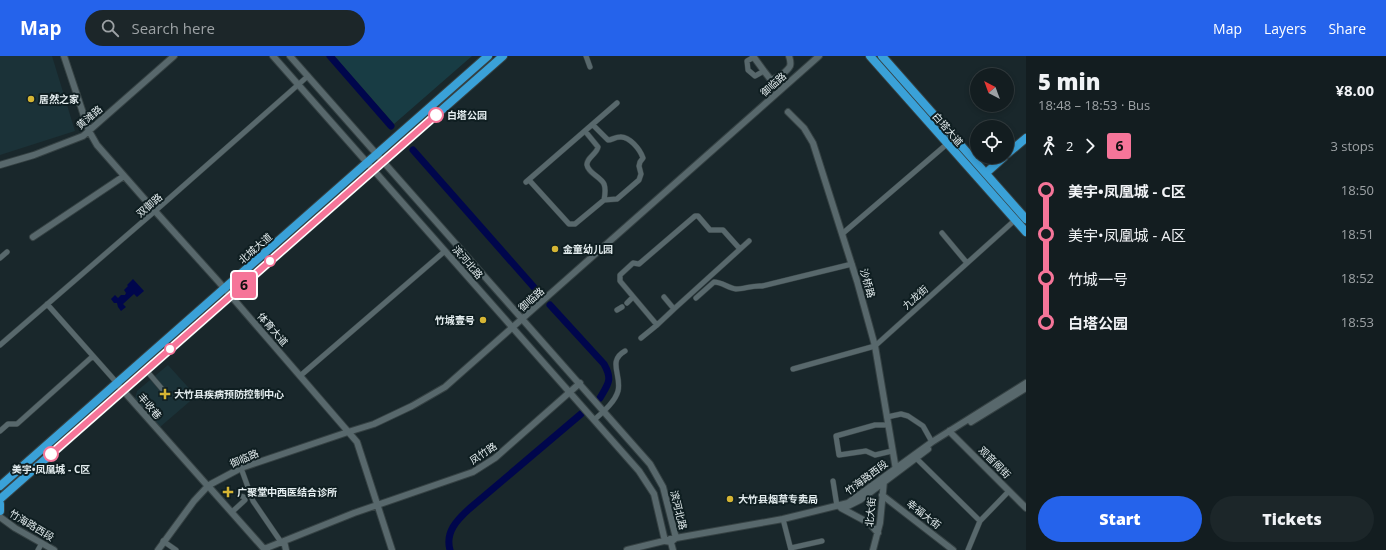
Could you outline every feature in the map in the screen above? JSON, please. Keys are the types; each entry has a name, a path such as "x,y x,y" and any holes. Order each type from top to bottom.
{"highway":[{"name":"北城大道","path":"0,486 488,56"},
{"name":"北城大道","path":"0,499 503,56"},
{"name":"白塔大道","path":"870,56 1026,232"},
{"name":"白塔大道","path":"882,56 1026,219"},
{"path":"1014,141 1026,130"},
{"path":"1014,148 1026,138"},
{"path":"984,171 990,164"},
{"path":"984,171 994,164"},
{"path":"0,504 0,511"}],"street":[{"name":"体育大道","path":"64,56 89,131 97,145 224,288 357,442 392,550"},
{"name":"黄滩路","path":"0,166 83,136 174,56"},
{"name":"滨河北路","path":"273,56 639,471 654,494 671,540"},
{"name":"滨河北路","path":"290,56 650,464 663,487 671,540"},
{"path":"586,56 590,67"},
{"path":"764,71 755,76 748,70 747,60 753,56 771,80 776,79 789,68 789,56"},
{"name":"御临路","path":"158,550 194,500 209,486 241,468 374,424 433,395 445,387 819,56"},
{"name":"双御路","path":"0,345 155,212 308,76"},
{"path":"593,124 608,140 622,137 627,138 642,154 643,158 639,166 641,174 640,180 617,199 604,200 579,222 569,224 528,181 585,132 593,124 617,103"},
{"name":"沙桥路","path":"788,112 804,128 813,143 852,264 875,346 896,470"},
{"path":"585,132 598,146 597,151 588,160 587,165 604,184 604,200"},
{"path":"842,234 948,144"},
{"path":"32,237 124,176"},
{"path":"657,325 620,281 620,275 633,263 639,264 695,216 698,216 710,230 724,230 740,249"},
{"name":"九龙街","path":"875,346 1015,220"},
{"path":"942,233 967,263"},
{"path":"641,338 749,242"},
{"path":"300,376 445,251"},
{"path":"0,258 7,252"},
{"path":"696,298 714,282 722,283 731,288 740,289 756,285 762,286 852,264"},
{"path":"627,303 633,297"},
{"path":"664,297 674,309"},
{"name":"丰收巷","path":"47,304 265,549"},
{"path":"793,368 875,346"},
{"path":"593,419 603,410 618,392 619,381 615,365 618,357 625,351"},
{"path":"0,431 8,424 17,424 93,356"},
{"path":"146,370 164,390"},
{"name":"凤竹路","path":"265,549 377,505 473,472 495,458 580,383"},
{"name":"竹海路西段","path":"896,470 916,458 950,432 1026,383"},
{"name":"竹海路西段","path":"627,550 671,540 783,520 839,507 848,503 884,479 932,442 1026,388"},
{"path":"887,417 901,414 908,416 923,426 932,442"},
{"path":"888,425 875,425 836,436 839,455 866,450 875,455 892,451"},
{"name":"观音阁街","path":"950,432 1026,508"},
{"path":"916,458 980,521"},
{"path":"241,468 253,501 286,550"},
{"name":"北大街","path":"874,550 880,523 884,479"},
{"path":"833,481 839,507"},
{"path":"968,550 980,521 1009,491"},
{"name":"幸福大街","path":"882,495 953,550"},
{"path":"241,496 244,497 245,500 253,501"},
{"path":"232,512 245,500"},
{"name":"竹海路西段","path":"839,507 869,523 878,534"},
{"name":"竹海路西段","path":"0,517 15,528 54,550"},
{"path":"783,520 791,549 822,541"},
{"path":"671,540 673,550"},
{"name":"竹海路西段","path":"638,550 671,540"},
{"path":"164,541 176,550"},
{"path":"38,550 42,543"}],"shaded area":[{"path":"0,56 52,56 75,131 0,155"},
{"name":"白塔公园","path":"334,56 472,56 394,124"},
{"path":"133,279 144,291 137,297 134,294 123,304 126,307 121,311 117,303 114,303 111,299 115,295 118,298 121,295 125,295 126,293 124,290"},
{"name":"大竹县疾病预防控制中心","path":"168,365 196,396 160,427 135,399 137,391"}],"waterway":[{"path":"330,56 391,126"},
{"path":"413,150 539,293"},
{"path":"550,305 607,369 609,378 600,398"},
{"path":"450,550 449,538 456,522 469,509 581,414"}],"bus line":[{"name":"6","path":"51,454 436,115"}],"place":[{"name":"居然之家","path":"31,99"},
{"name":"白塔公园","path":"436,115"},
{"name":"金童幼儿园","path":"555,249"},
{"name":"竹城壹号","path":"483,320"},
{"name":"大竹县疾病预防控制中心","path":"165,394"},
{"name":"美宇•凤凰城 - C区","path":"51,454"},
{"name":"广聚堂中西医结合诊所","path":"228,492"},
{"name":"大竹县烟草专卖局","path":"730,499"}]}
